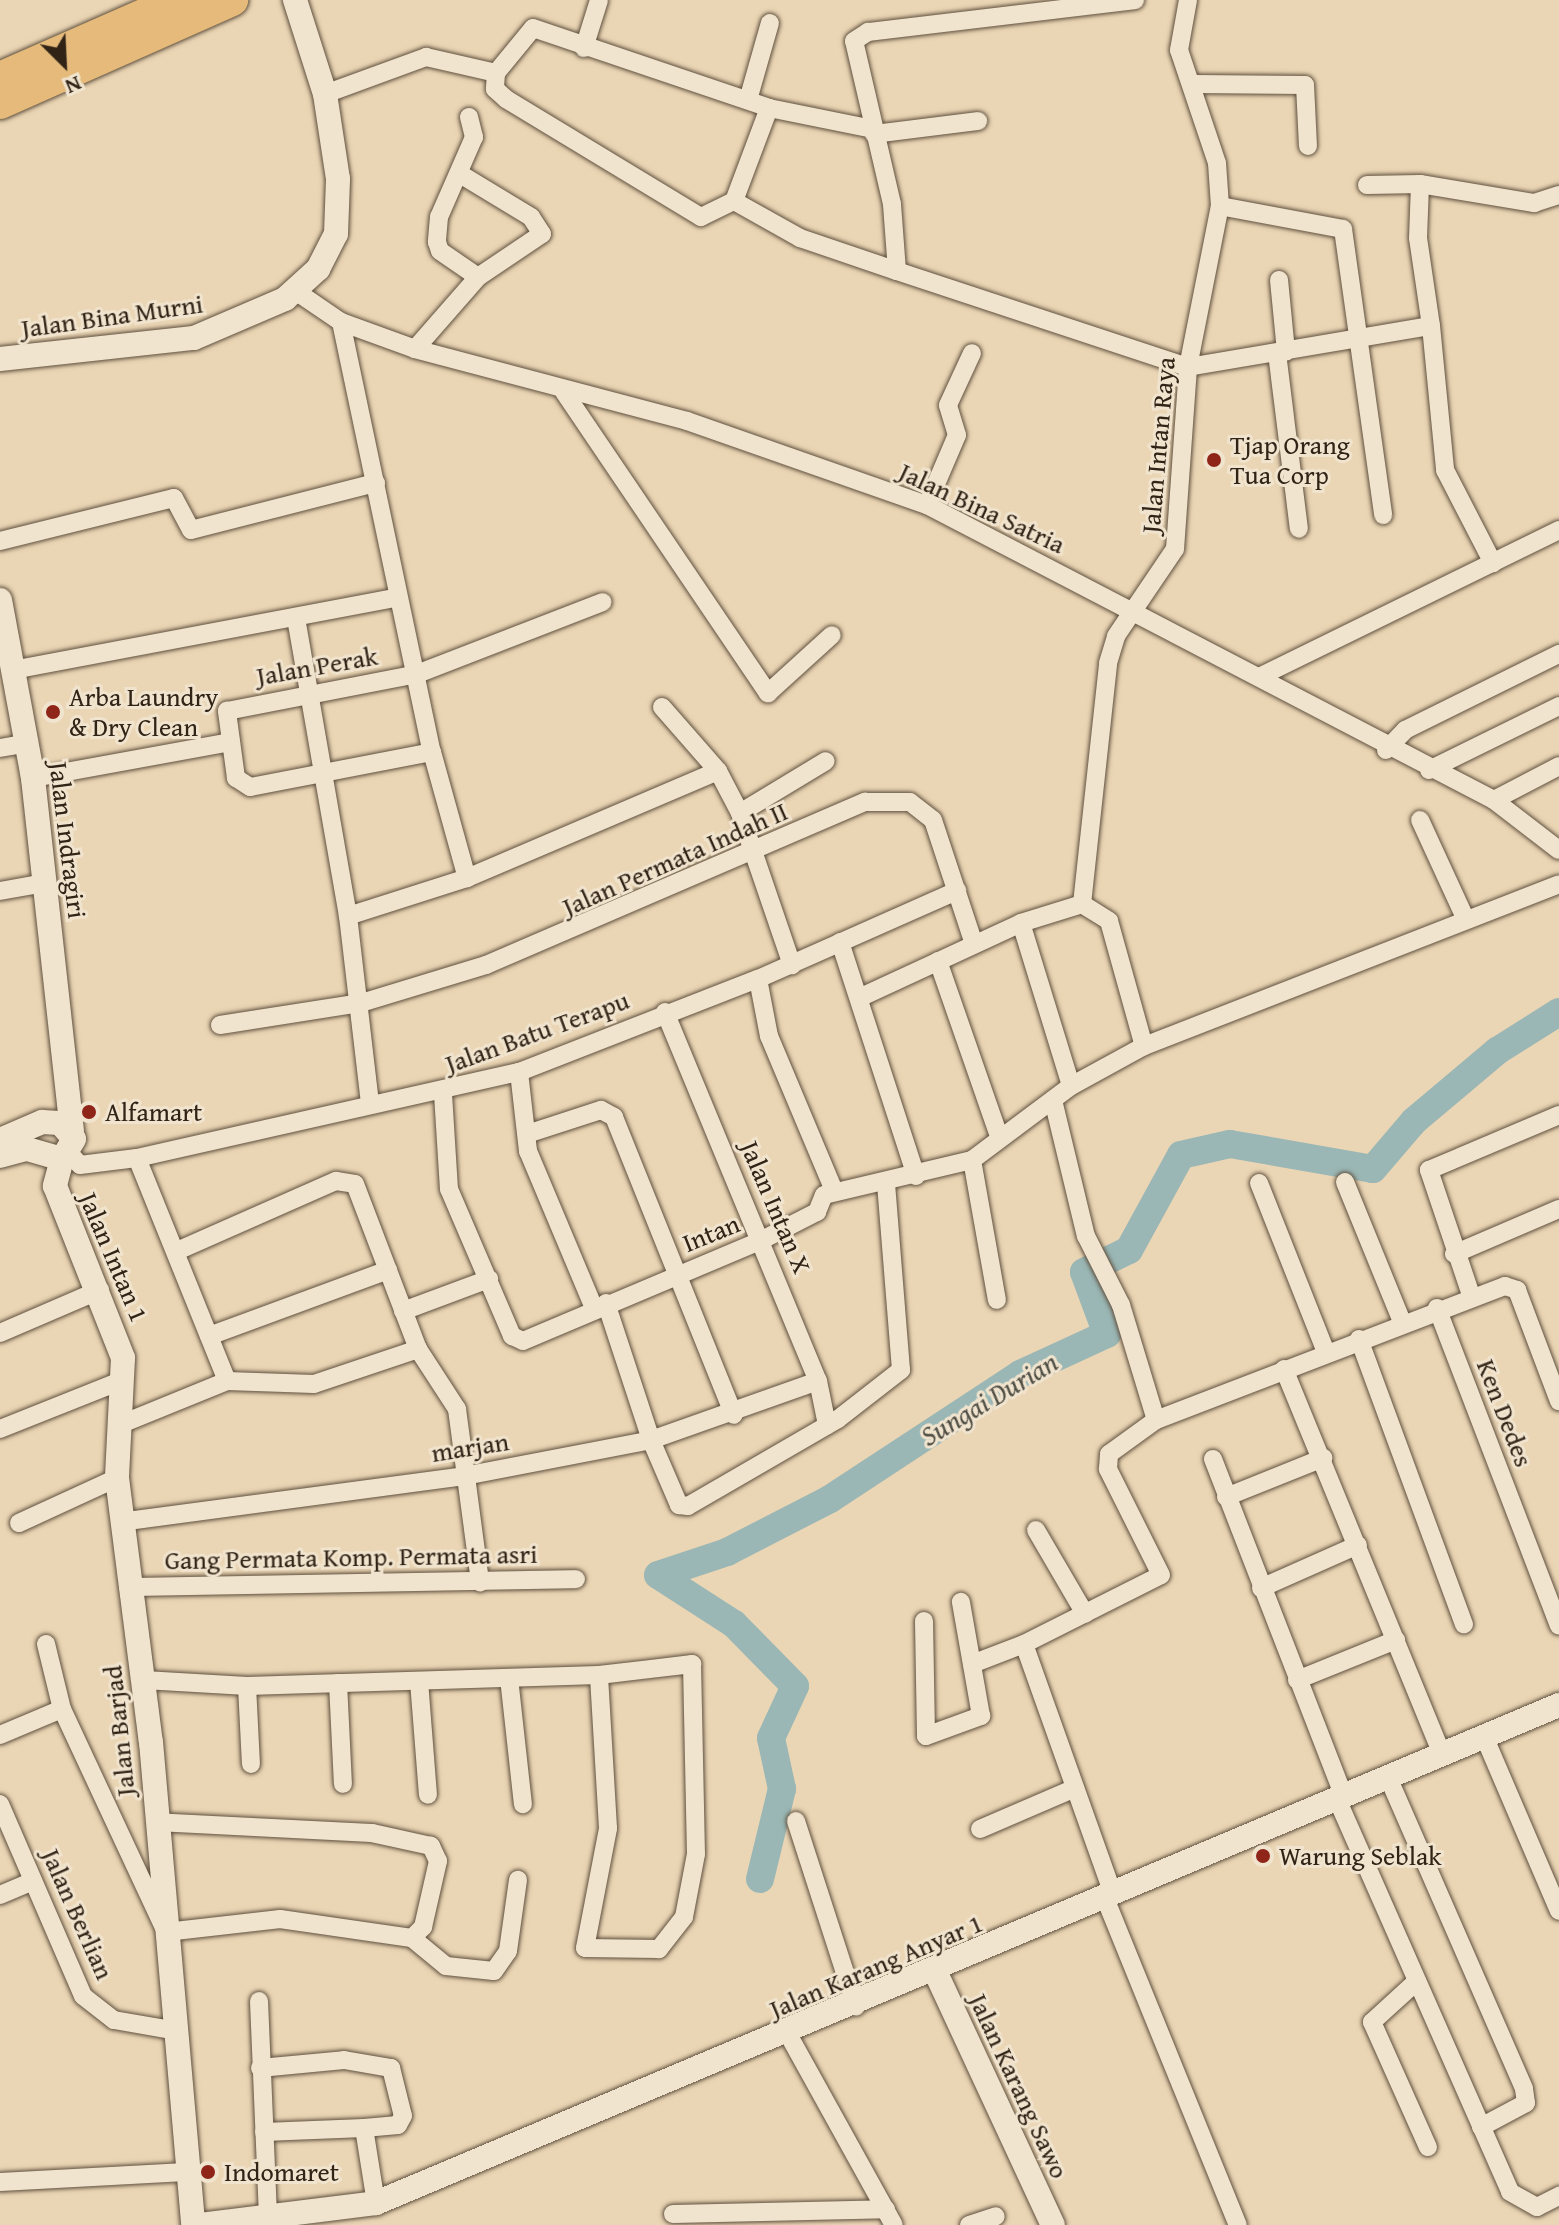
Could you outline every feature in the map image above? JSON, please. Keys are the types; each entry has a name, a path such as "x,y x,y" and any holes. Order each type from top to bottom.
{"highway":[{"path":"0,78 178,0"},
{"path":"0,103 232,0"}],"main road":[{"path":"295,0 325,94 338,179 336,234 297,292"},
{"name":"Jalan Bina Murni","path":"0,359 194,338 297,292"},
{"name":"Jalan Indragiri","path":"0,600 33,778 66,1088 68,1148"},
{"path":"0,1140 42,1122 66,1088"},
{"path":"42,1122 68,1148"},
{"path":"0,1156 26,1149 68,1148"},
{"name":"Jalan Intan 1","path":"68,1148 55,1186 100,1290 123,1358 119,1425"},
{"name":"Jalan Barjad","path":"119,1425 117,1478 120,1522 144,1680 178,2031 186,2172 193,2225"},
{"name":"Jalan Karang Anyar 1","path":"200,2225 376,2203 856,2007 1559,1705"},
{"name":"Jalan Karang Sawo","path":"935,1971 1053,2225"}],"street":[{"path":"584,48 599,0"},
{"path":"897,271 892,204 851,46 858,37 1025,7 1135,0"},
{"name":"Jalan Intan Raya","path":"1082,904 1108,663 1116,636 1175,549 1188,367 1220,206 1219,173 1178,40 1188,0"},
{"path":"748,100 770,23"},
{"path":"769,108 734,201 701,217 506,99 495,89 496,73 530,28 769,108 874,132 978,121"},
{"path":"325,94 426,57 496,73"},
{"path":"1194,84 1305,85 1308,146"},
{"path":"469,117 474,137 439,217 437,242 447,257 478,277"},
{"path":"415,349 478,277 537,242 541,227 460,174"},
{"path":"1420,184 1418,238 1431,326 1445,470 1493,563"},
{"path":"1367,185 1420,184 1534,203 1559,195"},
{"path":"734,201 800,238 1188,367 1431,326"},
{"path":"1220,206 1342,227 1361,339 1383,515"},
{"path":"1279,280 1281,353 1299,529"},
{"name":"Jalan Bina Satria","path":"297,292 341,322 415,349 564,392 687,421 927,505 1136,610 1386,750 1494,800 1559,850"},
{"path":"341,322 432,752 467,878"},
{"path":"927,505 957,435 948,405 972,353"},
{"path":"564,392 768,693 832,635"},
{"path":"0,541 174,498 191,530 376,483"},
{"path":"1259,677 1559,530"},
{"path":"13,670 398,597"},
{"name":"Jalan Perak","path":"231,742 227,711 417,674 603,602"},
{"path":"296,618 348,916 361,1003 370,1102"},
{"path":"1386,750 1405,730 1559,654"},
{"path":"1429,770 1559,706"},
{"path":"662,707 718,771 740,813 792,965"},
{"path":"33,778 231,742 236,778 250,787 432,752"},
{"path":"0,748 27,743"},
{"path":"740,813 826,761"},
{"path":"1494,800 1559,766"},
{"path":"348,916 467,878 718,771"},
{"name":"Jalan Permata Indah II","path":"220,1025 361,1003 574,932 865,802 910,802 933,820 957,891"},
{"path":"1420,820 1465,918"},
{"path":"0,891 45,883"},
{"path":"758,979 769,1036 834,1191 886,1183 972,1160 1071,1086 1144,1046 1465,918 1559,884"},
{"path":"957,891 974,944"},
{"name":"Jalan Batu Terapu","path":"68,1148 80,1165 137,1158 370,1102 443,1094 519,1072 665,1012 758,979 957,891"},
{"path":"859,998 1021,923 1082,904 1109,921 1144,1046"},
{"path":"1021,923 1071,1086"},
{"path":"840,942 916,1176"},
{"path":"938,961 1000,1139"},
{"name":"Jalan Intan X","path":"665,1012 818,1381 827,1425"},
{"path":"519,1072 527,1134 600,1306 651,1440 682,1507 827,1425 901,1370 886,1183"},
{"name":"Intan","path":"443,1094 444,1171 514,1340 762,1240 817,1212 834,1191"},
{"path":"1053,1100 1091,1250 1105,1277 1156,1420"},
{"path":"527,1134 608,1111 734,1415"},
{"path":"1471,1295 1454,1254 1429,1170 1559,1115"},
{"path":"137,1158 227,1381"},
{"path":"972,1160 997,1300"},
{"path":"177,1251 348,1180 388,1270 418,1349 457,1409 470,1475 480,1582"},
{"path":"1345,1182 1402,1322"},
{"path":"1259,1183 1326,1352"},
{"path":"1454,1254 1559,1209"},
{"path":"209,1336 388,1270"},
{"path":"403,1311 489,1279"},
{"path":"0,1333 100,1290"},
{"path":"972,1664 1024,1644 1161,1575 1107,1460 1156,1420 1471,1295 1517,1290 1559,1401"},
{"name":"Ken Dedes","path":"1437,1308 1559,1625"},
{"path":"1359,1339 1464,1624"},
{"path":"119,1425 227,1381 314,1384 418,1349"},
{"path":"1284,1369 1442,1755"},
{"path":"0,1429 123,1380"},
{"name":"marjan","path":"120,1522 470,1475 651,1440 734,1415 818,1381"},
{"path":"1226,1497 1323,1458"},
{"path":"1213,1459 1340,1797 1481,2127 1521,2204 1537,2207 1559,2196"},
{"path":"19,1523 117,1478"},
{"path":"1036,1530 1085,1614"},
{"path":"1261,1588 1358,1545"},
{"name":"Gang Permata Komp. Permata asri","path":"128,1587 576,1579"},
{"path":"924,1621 926,1736 981,1716 961,1602"},
{"path":"1297,1680 1396,1640"},
{"path":"46,1644 62,1709 166,1932 280,1919 412,1938 446,1966 494,1971 508,1951 518,1880"},
{"path":"1024,1644 1109,1896 1238,2225"},
{"path":"144,1680 247,1686 599,1675 686,1661 694,1669 696,1854 684,1917 659,1949 588,1952 583,1942 605,1868 608,1828 599,1675"},
{"path":"509,1678 523,1804"},
{"path":"419,1681 428,1795"},
{"path":"338,1683 343,1784"},
{"path":"247,1686 251,1764"},
{"path":"0,1735 62,1709"},
{"path":"1484,1736 1557,1901"},
{"path":"1388,1777 1524,2089 1526,2103 1481,2127"},
{"path":"980,1829 1075,1788"},
{"name":"Jalan Berlian","path":"0,1804 83,1996 114,2020 178,2031"},
{"path":"796,1821 856,2007"},
{"path":"156,1822 372,1833 431,1846 438,1861 423,1927 412,1938"},
{"path":"0,1895 33,1881"},
{"path":"1417,1981 1372,2022 1428,2147"},
{"path":"259,2001 268,2218"},
{"path":"673,2214 890,2217 788,2034"},
{"path":"260,2068 344,2060 391,2068 403,2116 398,2125 264,2132"},
{"path":"364,2128 376,2203"},
{"path":"0,2182 186,2172"},
{"path":"969,2225 996,2216"}],"waterway":[{"name":"Sungai Durian","path":"760,1879 782,1789 771,1738 795,1686 734,1624 658,1575 727,1552 830,1499 1020,1374 1107,1334 1084,1272 1129,1250 1181,1155 1230,1144 1373,1169 1414,1121 1497,1051 1559,1012"}],"place":[{"name":"Tjap Orang Tua Corp","path":"1214,460"},
{"name":"Arba Laundry & Dry Clean","path":"53,712"},
{"name":"Alfamart","path":"89,1112"},
{"name":"Warung Seblak","path":"1263,1856"},
{"name":"Indomaret","path":"208,2172"}]}
